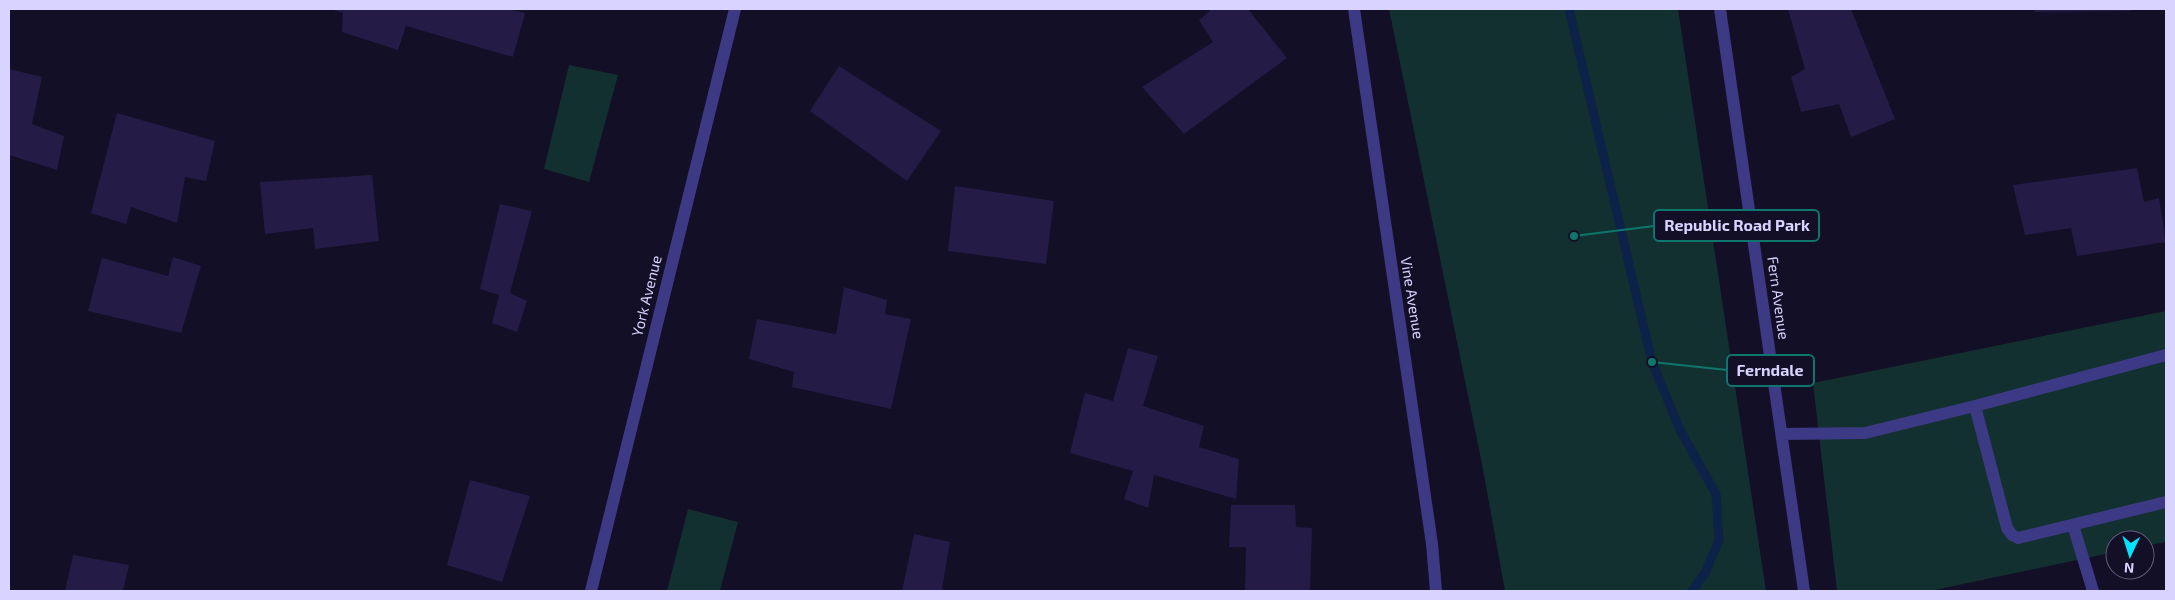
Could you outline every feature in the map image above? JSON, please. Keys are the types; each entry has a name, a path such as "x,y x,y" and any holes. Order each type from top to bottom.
{"street":[{"name":"York Avenue","path":"590,591 736,9"},
{"name":"Vine Avenue","path":"1354,9 1432,544 1436,591"},
{"name":"Fern Avenue","path":"1720,9 1804,591"},
{"path":"1782,434 1864,432 1975,406 2166,355"},
{"path":"1975,406 2007,528 2012,535 2018,538 2166,502"},
{"path":"2073,525 2093,591"}],"green space":[{"path":"1389,9 1678,9 1766,591 1505,591 1482,464"},
{"path":"569,65 618,75 589,182 544,169"},
{"path":"2166,311 2166,542 2155,544 2155,530 2105,530 2105,554 1930,591 1837,591 1813,383"},
{"path":"688,509 738,522 720,591 667,591"}],"building":[{"path":"330,9 508,9 525,13 513,57 406,26 398,50 342,32 343,13"},
{"path":"1212,9 1248,9 1287,58 1184,134 1142,87 1213,42 1199,20"},
{"path":"1788,9 1851,9 1895,119 1851,137 1839,104 1801,112 1791,77 1805,69"},
{"path":"2035,9 2131,9 2131,11 2035,12"},
{"path":"839,66 941,131 907,181 810,111"},
{"path":"9,69 42,77 32,124 64,136 57,170 9,155"},
{"path":"117,113 215,141 206,181 185,177 177,223 131,207 126,224 91,213"},
{"path":"2137,168 2144,202 2159,198 2166,242 2077,256 2071,228 2025,235 2013,185"},
{"path":"372,175 379,241 315,249 313,228 265,234 260,182"},
{"path":"955,186 1054,201 1046,264 948,251"},
{"path":"500,204 532,211 510,293 527,301 517,332 492,323 499,295 480,289"},
{"path":"173,257 201,266 181,333 88,311 102,258 168,276"},
{"path":"844,287 887,300 885,314 911,319 891,409 792,387 794,372 749,359 757,319 836,334"},
{"path":"1128,348 1158,356 1143,406 1204,426 1199,447 1239,459 1236,499 1154,475 1148,508 1124,499 1133,471 1070,453 1085,393 1113,401"},
{"path":"470,480 530,496 502,582 447,565"},
{"path":"1231,505 1295,505 1296,527 1312,528 1310,591 1245,591 1246,547 1229,547"},
{"path":"914,534 950,542 942,589 948,591 902,591"},
{"path":"73,555 129,565 123,591 65,591"}],"waterway":[{"path":"1569,9 1652,362 1680,430 1716,494 1719,540 1705,573 1692,591"}],"place":[{"name":"Republic Road Park","path":"1574,236"},
{"name":"Ferndale","path":"1652,362"}]}
